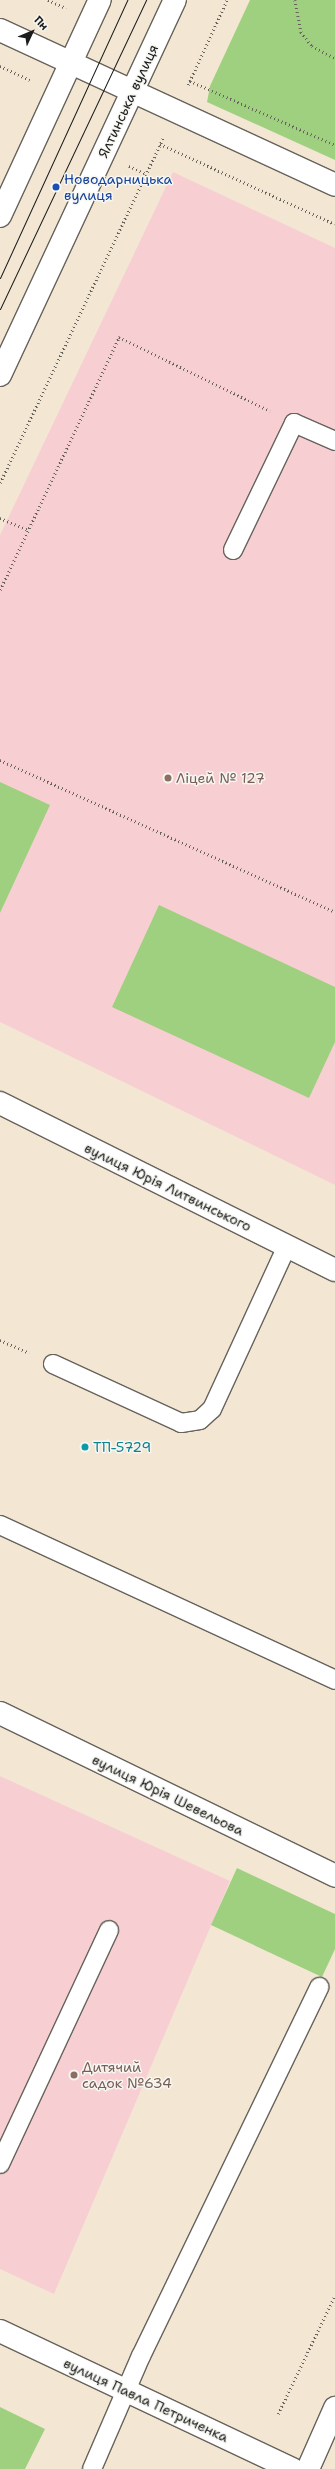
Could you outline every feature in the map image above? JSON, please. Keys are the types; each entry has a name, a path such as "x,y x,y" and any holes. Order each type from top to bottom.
{"street":[{"path":"0,216 100,0"},
{"name":"Ялтинська вулиця","path":"0,375 175,0"},
{"path":"0,30 335,185"},
{"name":"вулиця Юрія Литвинського","path":"0,1104 335,1270"},
{"name":"вулиця Юрія Шевельова","path":"0,1713 335,1876"},
{"name":"вулиця Павла Петриченка","path":"0,2331 292,2469"},
{"path":"308,2469 335,2408"}],"lane":[{"path":"233,550 294,423 335,441"},
{"path":"53,1364 181,1423 200,1420 212,1409 287,1246"},
{"path":"0,1525 335,1680"},
{"path":"0,2164 109,1930"},
{"path":"92,2469 126,2390 319,1987"}],"path":[{"path":"48,0 67,9"},
{"path":"0,483 227,0"},
{"path":"294,0 301,32 312,46 335,58"},
{"path":"0,66 35,83"},
{"path":"190,81 335,145"},
{"path":"160,144 335,224"},
{"path":"0,590 119,337 294,423"},
{"path":"0,518 28,530"},
{"path":"0,760 335,912"},
{"path":"0,1340 53,1364"},
{"path":"278,2414 335,2295"}],"shaded area":[{"name":"Ліцей № 127","path":"173,172 335,248 335,1185 0,1022 0,535"},
{"name":"Дитячий садок №634","path":"0,1776 230,1881 54,2294 0,2269"}],"green space":[{"path":"250,0 335,0 335,160 207,102 210,86"},
{"path":"0,782 50,805 0,913"},
{"path":"159,905 335,987 335,1042 309,1098 112,1007"},
{"path":"237,1868 335,1914 335,1949 322,1977 211,1925"},
{"path":"0,2407 45,2429 25,2469 0,2469"}],"tram line":[{"path":"0,278 127,0"},
{"path":"0,309 146,0"}],"place":[{"name":"Новодарницька вулиця","path":"56,187"},
{"name":"Ліцей № 127","path":"168,778"},
{"name":"ТП-5729","path":"85,1447"},
{"name":"Дитячий садок №634","path":"74,2075"}]}
